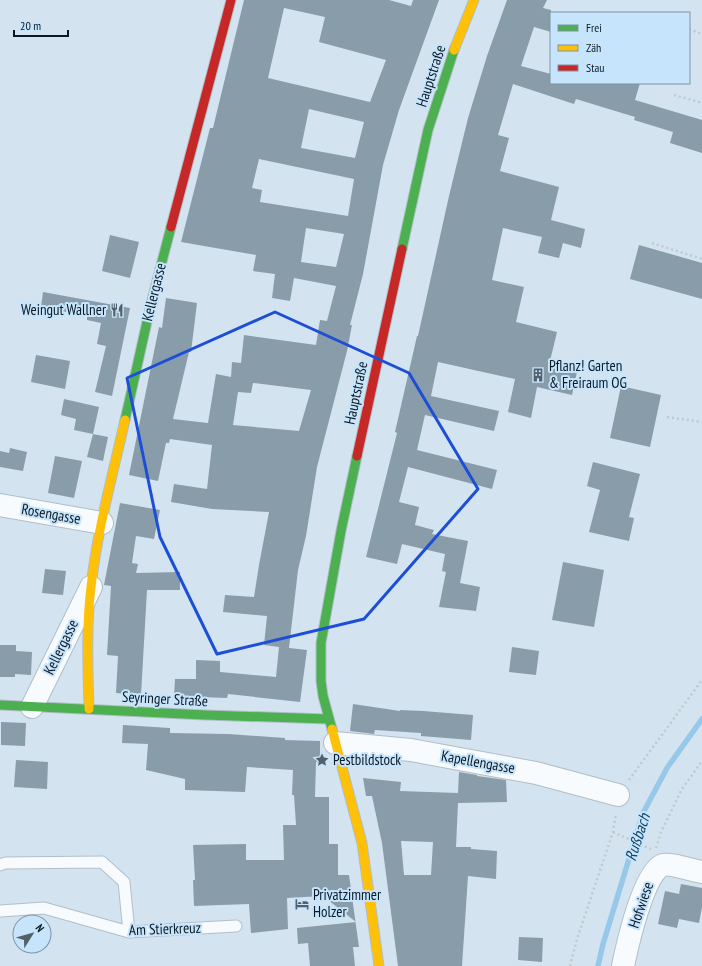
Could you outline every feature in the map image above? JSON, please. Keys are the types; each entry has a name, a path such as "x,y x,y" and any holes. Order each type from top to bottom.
{"main road":[{"name":"Kellergasse","path":"90,709 88,645 90,587 102,523 150,304 231,0"},
{"name":"Hauptstraße","path":"379,966 364,857 350,797 328,719 321,680 321,643 341,531 428,130 454,50 474,0"},
{"name":"Seyringer Straße","path":"0,705 205,715 328,719"}],"street":[{"name":"Rosengasse","path":"0,505 102,523"},
{"name":"Kellergasse","path":"32,707 90,587"},
{"name":"Kapellengasse","path":"335,743 411,750 536,773 618,795"},
{"name":"Hofwiese","path":"656,857 666,864 702,872"},
{"name":"Hofwiese","path":"623,966 630,936 646,886 656,868 656,857"}],"lane":[{"path":"0,865 5,863 102,862 124,882 129,932"},
{"path":"0,903 44,908"},
{"name":"Am Stierkreuz","path":"0,910 44,908 129,932 236,926"}],"path":[{"path":"690,30 702,34"},
{"path":"674,95 702,103"},
{"path":"652,244 702,259"},
{"path":"667,417 702,422"},
{"path":"618,795 702,680"},
{"path":"656,857 656,844 682,789 702,761"},
{"path":"570,966 577,939 613,832 619,834 656,857"}],"highlighted area":[{"path":"275,312 409,373 478,489 364,619 217,654 160,537 127,378"}],"building":[{"path":"244,0 389,0 411,6 413,0 439,0 399,110 383,165 363,274 350,325 352,325 347,351 317,467 306,536 298,570 289,648 307,650 300,702 228,694 227,698 174,696 175,679 196,679 196,660 220,661 220,672 276,677 279,647 264,645 267,616 223,612 225,595 254,597 269,512 212,509 171,502 174,484 207,489 212,445 170,439 169,443 166,443 158,481 129,475 159,327 162,328 166,298 197,303 191,352 189,352 173,419 208,423 216,374 231,377 232,362 241,363 244,335 316,345 320,320 327,321 336,286 294,278 290,301 272,298 275,274 253,271 256,255 181,242 210,128 213,128","holes":["284,8 325,17 319,42 386,60 370,102 268,78","309,109 364,122 355,158 301,148","259,159 354,179 348,216 260,202 262,190 252,188","306,228 344,234 336,267 301,262","253,383 311,390 299,431 233,425 238,392 251,393"]},
{"path":"507,0 547,0 543,8 551,10 550,32 534,27 521,66 550,74 550,84 640,84 635,100 702,120 702,153 670,143 673,132 634,120 635,117 576,99 574,104 513,84 498,135 509,138 500,171 559,187 551,220 585,229 581,248 563,243 559,258 538,253 542,237 503,228 492,280 524,287 516,322 557,332 549,365 577,372 572,395 537,387 531,418 508,412 515,379 438,362 431,396 499,411 494,431 425,415 417,450 497,470 492,489 408,467 399,502 419,507 415,525 434,530 432,534 468,541 460,583 480,587 476,611 439,607 446,572 442,571 445,554 402,544 397,564 366,557 397,433 395,432 449,196 468,118 487,56"},
{"path":"110,235 139,242 130,278 102,271"},
{"path":"639,245 702,263 702,299 630,279"},
{"path":"43,292 130,308 112,396 95,392 106,346 97,344 101,323 87,320 87,316 41,307"},
{"path":"36,355 70,361 65,389 31,382"},
{"path":"621,386 661,395 650,447 610,438"},
{"path":"64,399 99,407 93,434 74,430 76,419 61,415"},
{"path":"93,434 108,437 103,461 87,457"},
{"path":"10,448 27,452 23,471 0,467 0,451 9,453"},
{"path":"55,456 82,461 74,498 48,493"},
{"path":"593,462 640,474 629,517 634,518 629,541 589,532 600,490 587,486"},
{"path":"120,503 160,510 154,539 136,536 132,563 138,564 136,573 180,572 180,590 147,590 141,695 116,693 118,656 107,655 111,586 104,585"},
{"path":"563,562 604,570 594,627 552,620"},
{"path":"45,569 66,571 63,595 42,593"},
{"path":"0,645 16,645 16,651 32,652 31,675 15,674 15,677 0,677"},
{"path":"512,647 539,651 536,675 509,672"},
{"path":"353,704 400,711 423,711 473,715 471,740 421,736 421,733 375,730 374,734 350,731"},
{"path":"1,722 26,723 25,746 1,745"},
{"path":"123,725 170,728 170,733 228,734 285,738 285,740 320,741 320,762 316,762 315,797 329,797 329,844 338,844 338,875 349,875 355,922 323,896 287,898 288,929 251,933 249,904 194,906 193,880 195,880 193,845 246,844 246,860 284,860 283,825 296,825 294,795 292,795 293,770 247,767 245,792 185,790 185,779 146,770 148,744 122,743"},
{"path":"16,760 48,762 47,789 14,787"},
{"path":"459,772 506,780 507,802 458,803 456,847 471,847 471,849 497,851 496,879 468,876 462,966 398,966 382,843 372,796 366,796 363,778 401,782 400,791 458,793","holes":["401,841 433,842 431,875 404,875"]},
{"path":"681,884 702,888 702,907 699,923 679,919 677,928 658,924 665,891 679,894"},
{"path":"356,922 359,947 353,947 355,966 310,966 308,943 298,944 297,928"},
{"path":"519,937 543,938 542,962 518,960"}],"waterway":[{"name":"Rußbach","path":"598,966 603,944 643,813 667,768 702,719"}],"traffic: fast":[{"path":"402,249 428,130 454,50"},
{"path":"125,420 151,304 171,227"},
{"path":"332,729 323,696 321,681 321,643 341,531 357,456"},
{"path":"0,705 205,715 328,719"}],"traffic: slow":[{"path":"454,50 474,0"},
{"path":"89,709 89,602 101,524 125,420"},
{"path":"332,729 362,843 379,966"}],"traffic: jam":[{"path":"171,227 231,0"},
{"path":"357,456 402,249"}],"place":[{"name":"Weingut Wallner","path":"117,310"},
{"name":"Pflanz! Garten & Freiraum OG","path":"538,375"},
{"name":"Pestbildstock","path":"322,760"},
{"name":"Privatzimmer Holzer","path":"302,904"}]}
